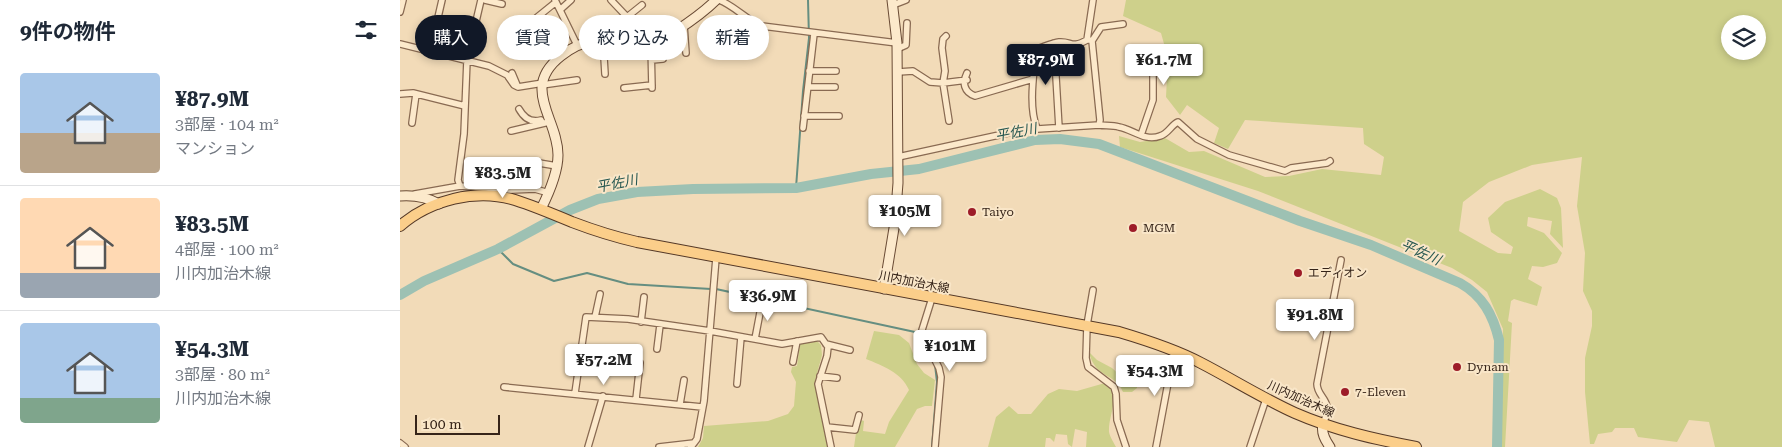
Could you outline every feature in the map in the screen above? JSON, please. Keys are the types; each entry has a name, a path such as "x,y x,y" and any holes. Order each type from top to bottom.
{"main road":[{"name":"川内加治木線","path":"400,226 421,211 470,196 484,195 513,199 573,223 637,242 932,298 1087,325 1132,336 1200,362 1266,399 1324,424 1353,434 1416,447"}],"street":[{"path":"400,12 403,0"},
{"path":"439,15 442,0"},
{"path":"479,15 483,0 502,4"},
{"path":"561,9 571,0"},
{"path":"611,0 625,15"},
{"path":"687,23 717,0 730,4 754,24 897,46 906,45 907,23"},
{"path":"884,289 894,230 898,182 898,72 893,3 906,0"},
{"path":"1093,0 1089,40 1100,120 1099,125"},
{"path":"539,15 556,1 578,45 556,60 547,71 542,84 544,101 557,144 558,154 557,166 544,210"},
{"path":"630,15 642,5"},
{"path":"1036,129 1032,95 1036,49 1060,42 1073,45 1079,44 1089,40 1101,27 1123,24"},
{"path":"803,128 808,87 811,33"},
{"path":"946,36 943,39 942,48 945,71 943,83 949,121"},
{"path":"1054,43 1059,128"},
{"path":"400,44 415,48"},
{"path":"460,186 458,180 464,134 467,60 489,66 507,75 514,85 518,86 577,80"},
{"path":"604,60 605,74"},
{"path":"624,88 652,87 652,60"},
{"path":"1139,62 1153,62 1154,74 1153,100 1141,135"},
{"path":"809,71 836,71"},
{"path":"898,72 913,71 930,82 943,83 966,80"},
{"path":"967,73 965,88 975,96 1033,79"},
{"path":"512,74 518,86"},
{"path":"808,87 835,87"},
{"path":"400,94 416,94 465,106"},
{"path":"412,124 416,94"},
{"path":"519,109 523,116 531,121 549,120"},
{"path":"804,116 839,116"},
{"path":"511,131 549,120"},
{"path":"898,158 1022,130 1099,125 1120,127 1141,135 1163,136 1178,122 1197,139 1229,155 1253,163 1285,171 1291,168 1330,161"},
{"path":"539,163 557,166"},
{"path":"410,196 427,191 460,186 510,190 535,189 549,192"},
{"path":"400,196 431,199 439,204"},
{"path":"410,196 419,205 419,209 410,218"},
{"path":"659,447 693,445 697,439 710,331 716,258"},
{"path":"1330,447 1324,438 1322,430 1327,409 1326,403 1317,391 1317,384 1341,260"},
{"path":"1093,290 1087,325 1086,358 1088,367 1114,387 1117,420 1126,447"},
{"path":"594,317 600,294"},
{"path":"641,322 644,297"},
{"path":"932,298 922,334 940,368 941,377 935,447"},
{"path":"754,339 762,302"},
{"path":"575,393 586,317 710,331 782,344 821,337 828,347 828,356 818,384 831,447"},
{"path":"657,348 660,325"},
{"path":"737,384 741,337"},
{"path":"793,362 797,341"},
{"path":"826,344 850,350"},
{"path":"1156,447 1174,351"},
{"path":"636,399 640,363"},
{"path":"820,376 837,378"},
{"path":"680,404 684,380"},
{"path":"504,387 702,406"},
{"path":"588,447 603,396"},
{"path":"1250,447 1266,399"},
{"path":"827,428 854,430 860,415"},
{"path":"400,444 404,447"}],"green space":[{"path":"1126,0 1782,0 1782,447 1715,447 1709,422 1689,420 1677,442 1638,437 1634,428 1615,428 1612,432 1598,434 1594,444 1590,444 1585,392 1585,358 1592,326 1592,311 1583,291 1585,253 1577,206 1582,157 1532,165 1489,182 1463,202 1459,231 1498,253 1511,254 1513,247 1491,232 1488,218 1505,202 1540,189 1557,198 1561,208 1563,248 1550,234 1552,221 1528,217 1527,226 1544,233 1562,253 1557,263 1543,267 1532,266 1528,279 1542,287 1537,306 1514,299 1511,301 1508,321 1512,323 1505,447 1500,447 1499,425 1503,329 1487,292 1472,280 1452,268 1258,191 1120,147 1119,136 1140,142 1165,138 1189,152 1204,151 1265,177 1289,176 1322,169 1381,175 1384,157 1364,144 1363,128 1245,120 1228,149 1214,143 1219,128 1187,105 1180,115 1166,97 1168,58 1161,33 1123,16"},
{"path":"874,331 899,335 909,343 917,364 924,373 935,380 932,406 917,409 895,447 854,447 856,433 861,420 864,421 863,431 885,434 889,422 909,390 896,374 866,359"},
{"path":"817,341 821,345 822,355 815,381 828,447 698,447 703,438 704,426 768,421 788,414 794,406 796,382 791,372 792,367 797,366 800,344"},
{"path":"1089,352 1124,379 1137,383 1137,388 1132,392 1123,392 1116,382 1096,367"},
{"path":"1105,383 1113,394 1109,432 1116,447 1086,447 1087,432 1075,429 1072,447 1068,444 1067,435 1056,434 1054,442 1050,438 1046,438 1045,447 988,447 996,417 1009,406 1018,414 1031,414 1048,394 1059,389 1077,391"}],"waterway":[{"path":"796,188 809,38 808,0"},
{"name":"平佐川","path":"400,295 424,281 498,249 570,210 598,199 637,192 693,189 796,188 871,174 919,169 1035,140 1060,139 1099,144 1300,221 1371,245 1468,288 1486,307 1494,322 1499,340 1497,447"},
{"path":"498,249 513,264 554,281 587,273 628,284 711,289"},
{"path":"716,289 915,332 922,341"},
{"path":"932,447 937,382 935,365"}],"place":[{"name":"Taiyo","path":"972,212"},
{"name":"MGM","path":"1133,228"},
{"name":"エディオン","path":"1298,273"},
{"name":"Dynam","path":"1457,367"},
{"name":"7-Eleven","path":"1345,392"}]}
